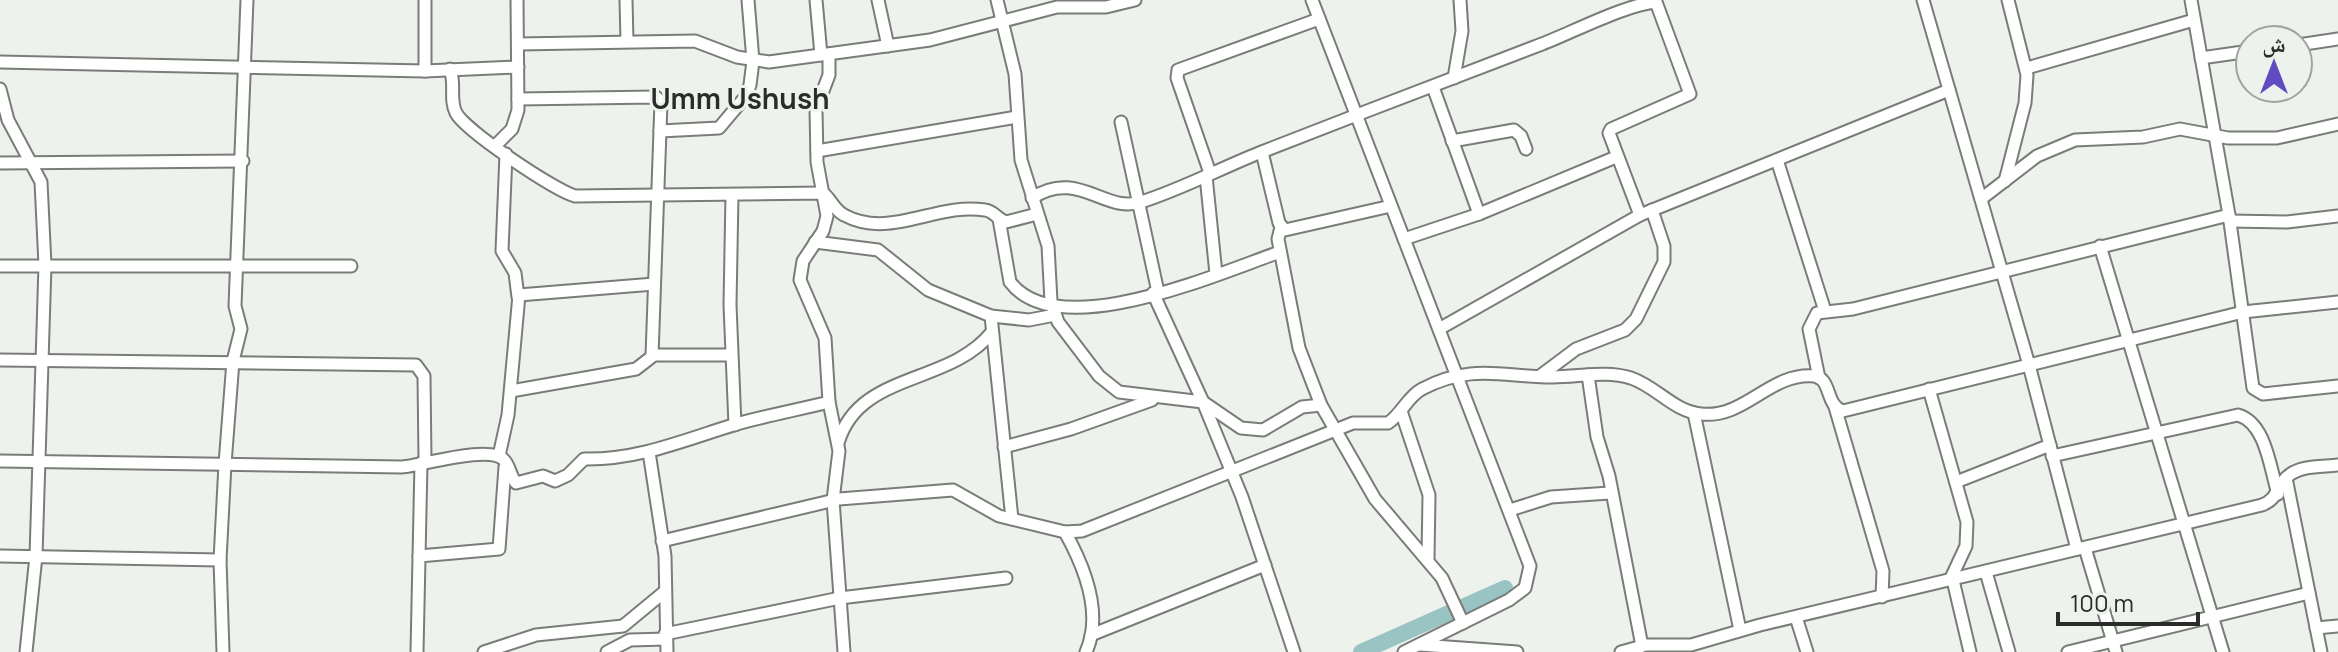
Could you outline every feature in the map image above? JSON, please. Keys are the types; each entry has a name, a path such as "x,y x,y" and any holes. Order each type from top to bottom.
{"street":[{"path":"223,652 220,560 233,361 241,329 235,306 247,0"},
{"path":"425,0 425,71"},
{"path":"495,146 512,129 518,99 517,0"},
{"path":"626,0 627,41"},
{"path":"660,131 712,130 722,126 749,90 753,61 748,0"},
{"path":"816,0 829,75 817,104 817,151 826,223 803,261 800,280 825,338 829,402 838,443 840,467 833,500 844,652"},
{"path":"878,0 888,46"},
{"path":"997,0 1015,74 1021,160 1050,259 1054,311"},
{"path":"518,44 695,41 753,61 930,40 1065,6 1106,7 1135,0"},
{"path":"1312,0 1530,566 1525,588 1509,600 1404,652"},
{"path":"1454,78 1462,31 1460,0"},
{"path":"1923,0 2051,451 2116,652"},
{"path":"2005,181 2025,103 2027,68 2008,0"},
{"path":"2191,0 2229,218 2253,385 2257,392 2338,386"},
{"path":"1032,198 1064,188 1084,190 1122,204 1138,203 1188,186 1208,174 1262,152 1650,2 1690,94 1611,129 1608,139 1664,246 1664,262 1636,319 1625,330 1576,349 1540,376"},
{"path":"1216,274 1208,174 1177,78 1178,70 1319,19"},
{"path":"2027,68 2194,20"},
{"path":"2314,43 2338,39"},
{"path":"2201,58 2234,53"},
{"path":"0,62 425,71 518,67"},
{"path":"450,69 458,115 506,154 569,194 823,193"},
{"path":"1433,87 1479,214"},
{"path":"0,89 8,120 41,182 45,265 36,556 26,652"},
{"path":"1439,329 1646,213 1949,90"},
{"path":"518,99 656,97 662,104 652,356"},
{"path":"817,151 1017,117"},
{"path":"1121,122 1156,293 1232,471 1294,652"},
{"path":"1981,199 2046,151 2075,140 2143,137 2180,129 2215,136 2277,138 2338,124"},
{"path":"1452,141 1511,130 1521,136 1526,149"},
{"path":"1262,152 1281,227 1278,237 1293,326 1321,405 1375,499 1428,559 1449,589 1463,623"},
{"path":"419,556 499,549 502,459 518,297 515,273 502,251 506,154"},
{"path":"1404,239 1479,214 1616,157"},
{"path":"1777,160 1825,311"},
{"path":"0,163 243,161"},
{"path":"823,193 841,214 872,225 965,208 988,210 999,219 1010,221 1037,214"},
{"path":"732,195 731,355 735,425"},
{"path":"1281,227 1291,229 1391,206"},
{"path":"1882,597 1883,571 1835,407 1819,378 1809,326 1814,315 1853,309 2001,269 2229,218 2287,222 2338,216"},
{"path":"999,219 1010,282 1026,297 1054,311 1105,382 1125,394 1203,402 1241,428 1254,431 1268,428 1302,407 1321,405"},
{"path":"815,242 878,250 928,290 991,316 1029,320 1054,311 1156,293 1280,252"},
{"path":"2100,246 2223,652"},
{"path":"0,266 351,266"},
{"path":"518,297 654,284"},
{"path":"1835,407 1843,411 2243,312 2338,302"},
{"path":"991,316 1012,519"},
{"path":"838,443 846,421 863,400 966,356 992,332"},
{"path":"511,391 636,369 652,356 731,355"},
{"path":"0,360 419,366 424,373 417,652"},
{"path":"662,541 833,500 953,490 991,513 1065,532 1087,529 1353,423 1388,423 1419,390 1457,376 1502,371 1540,376 1628,377 1694,413 1720,414 1751,401 1777,383 1819,378"},
{"path":"1588,375 1642,646"},
{"path":"1929,389 1968,534 1954,567 1952,581 1970,652"},
{"path":"1004,447 1071,429 1157,397"},
{"path":"502,459 516,483 543,476 555,481 568,475 584,459 611,460 649,452 735,425 829,402"},
{"path":"1401,411 1429,495 1432,523 1428,559"},
{"path":"1694,413 1740,630"},
{"path":"1956,482 2051,451 2238,415 2258,430 2278,494"},
{"path":"649,452 665,564 666,642"},
{"path":"0,461 402,467 423,462 502,459"},
{"path":"1621,652 1642,646 1692,649 1740,630 2267,504 2278,494 2286,478 2300,469 2338,465"},
{"path":"2286,478 2321,652"},
{"path":"1510,510 1551,497 1610,493"},
{"path":"1065,532 1087,583 1091,635 1086,652"},
{"path":"0,556 220,560"},
{"path":"1091,635 1265,565"},
{"path":"1986,572 2009,652"},
{"path":"607,652 630,640 666,642 840,598 1006,578"},
{"path":"487,652 527,636 623,626 663,593"},
{"path":"2068,652 2309,593"},
{"path":"1796,617 1807,652"},
{"path":"2316,628 2338,626"},
{"path":"1420,645 1455,650 1517,652"}],"waterway":[{"path":"1361,652 1505,588"}],"district":[{"name":"Umm Ushush","path":"740,98"}]}
